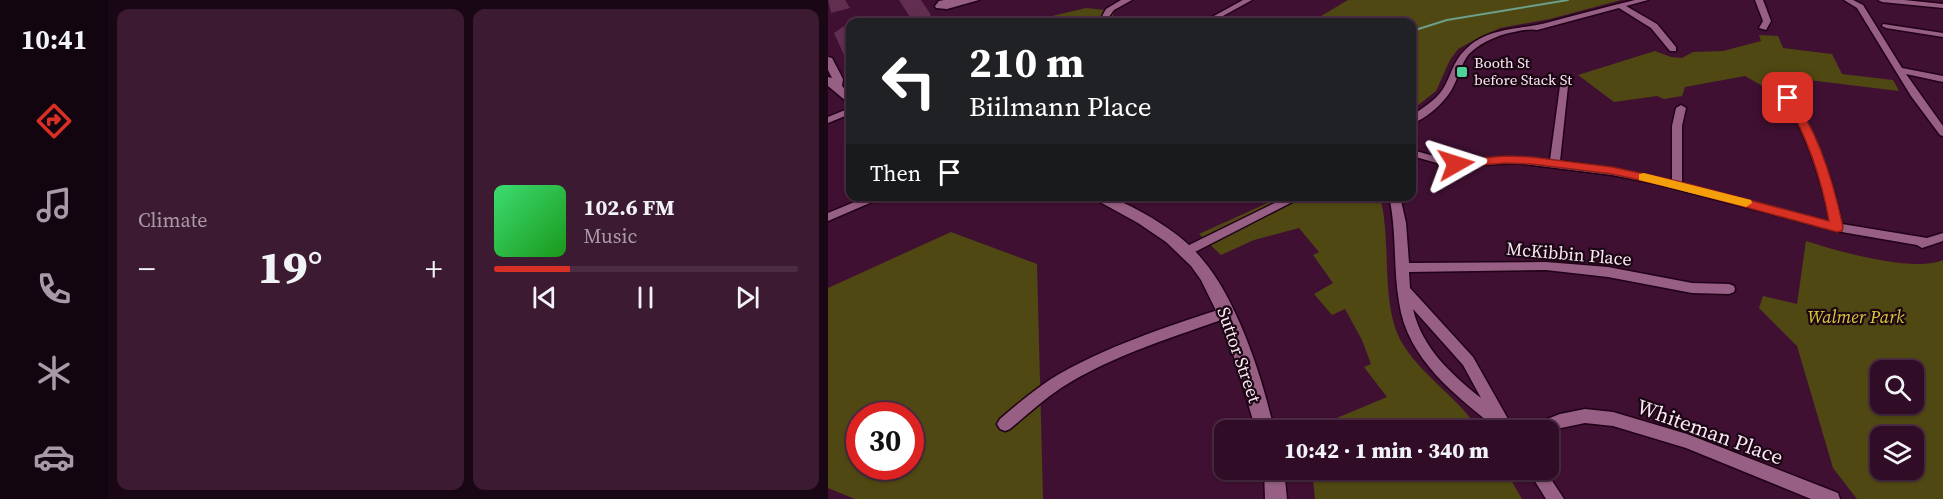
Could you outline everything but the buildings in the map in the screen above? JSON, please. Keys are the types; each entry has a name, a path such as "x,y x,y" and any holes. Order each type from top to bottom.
{"street":[{"path":"946,1 958,3 975,0"},
{"path":"1103,18 1105,13 1114,5 1128,0"},
{"path":"1228,0 1245,2"},
{"path":"1416,117 1443,97 1468,50 1492,37 1644,0"},
{"path":"1759,0 1767,21 1763,28"},
{"path":"1849,0 1860,7 1898,70 1943,133"},
{"path":"1882,0 1911,1 1943,6"},
{"path":"1215,18 1245,2"},
{"path":"1620,6 1654,26 1673,49"},
{"path":"1886,26 1943,35"},
{"path":"828,60 838,79 832,83 846,95"},
{"path":"1898,70 1943,79"},
{"path":"1555,164 1564,87"},
{"path":"1788,98 1801,115 1832,201 1837,227"},
{"path":"1677,185 1679,166 1676,121 1681,108"},
{"path":"828,120 846,113"},
{"path":"1416,154 1444,162 1466,164 1531,167 1555,164 1612,171 1677,185 1837,227 1886,244 1917,246 1943,237"},
{"path":"828,217 868,201"},
{"name":"Suttor Street","path":"1108,201 1154,226 1185,252 1206,275 1227,312 1262,420"},
{"path":"1185,252 1289,201"},
{"path":"1395,201 1401,225 1405,268 1404,290 1409,320 1434,364 1497,420"},
{"name":"McKibbin Place","path":"1405,268 1546,266 1608,272 1692,288 1729,289"},
{"path":"1404,290 1468,361 1501,420"},
{"path":"1005,424 1038,396 1063,380 1148,340 1227,312"},
{"name":"Whiteman Place","path":"1559,421 1585,416 1613,420 1687,441 1832,499"},
{"path":"1275,480 1276,499"},
{"path":"1543,480 1556,499"}],"green space":[{"path":"1348,0 1621,0 1550,19 1500,28 1480,37 1458,49 1450,60 1436,91 1416,107 1416,18 1318,18"},
{"path":"1086,8 1114,11 1113,18 1044,18"},
{"path":"1759,35 1778,36 1783,48 1832,54 1842,74 1893,80 1899,91 1792,78 1796,91 1780,87 1766,88 1745,76 1685,87 1682,96 1664,99 1657,96 1614,102 1578,75 1655,51 1682,58 1693,52 1723,51 1761,41"},
{"path":"1272,201 1381,201 1388,290 1395,325 1401,341 1409,354 1472,420 1332,420 1387,397 1364,367 1371,364 1362,340 1345,309 1332,315 1314,294 1333,283 1313,255 1319,252 1299,228 1254,240 1221,255 1199,234"},
{"path":"951,232 1037,264 1043,499 855,499 828,488 828,288"},
{"name":"Walmer Park","path":"1806,241 1855,255 1895,262 1913,264 1943,260 1943,499 1857,499 1833,468 1797,346 1759,308 1763,296 1797,304"},
{"path":"1313,480 1511,480 1522,499 1315,499"}],"waterway":[{"path":"1416,30 1447,20 1568,0"}],"slow traffic":[{"path":"1644,177 1746,203"}],"place":[{"name":"Booth St before Stack St","path":"1462,72"}],"route":[{"path":"1456,164 1484,160 1531,160 1612,171 1677,185 1837,227 1832,201 1801,115 1788,98"}]}
